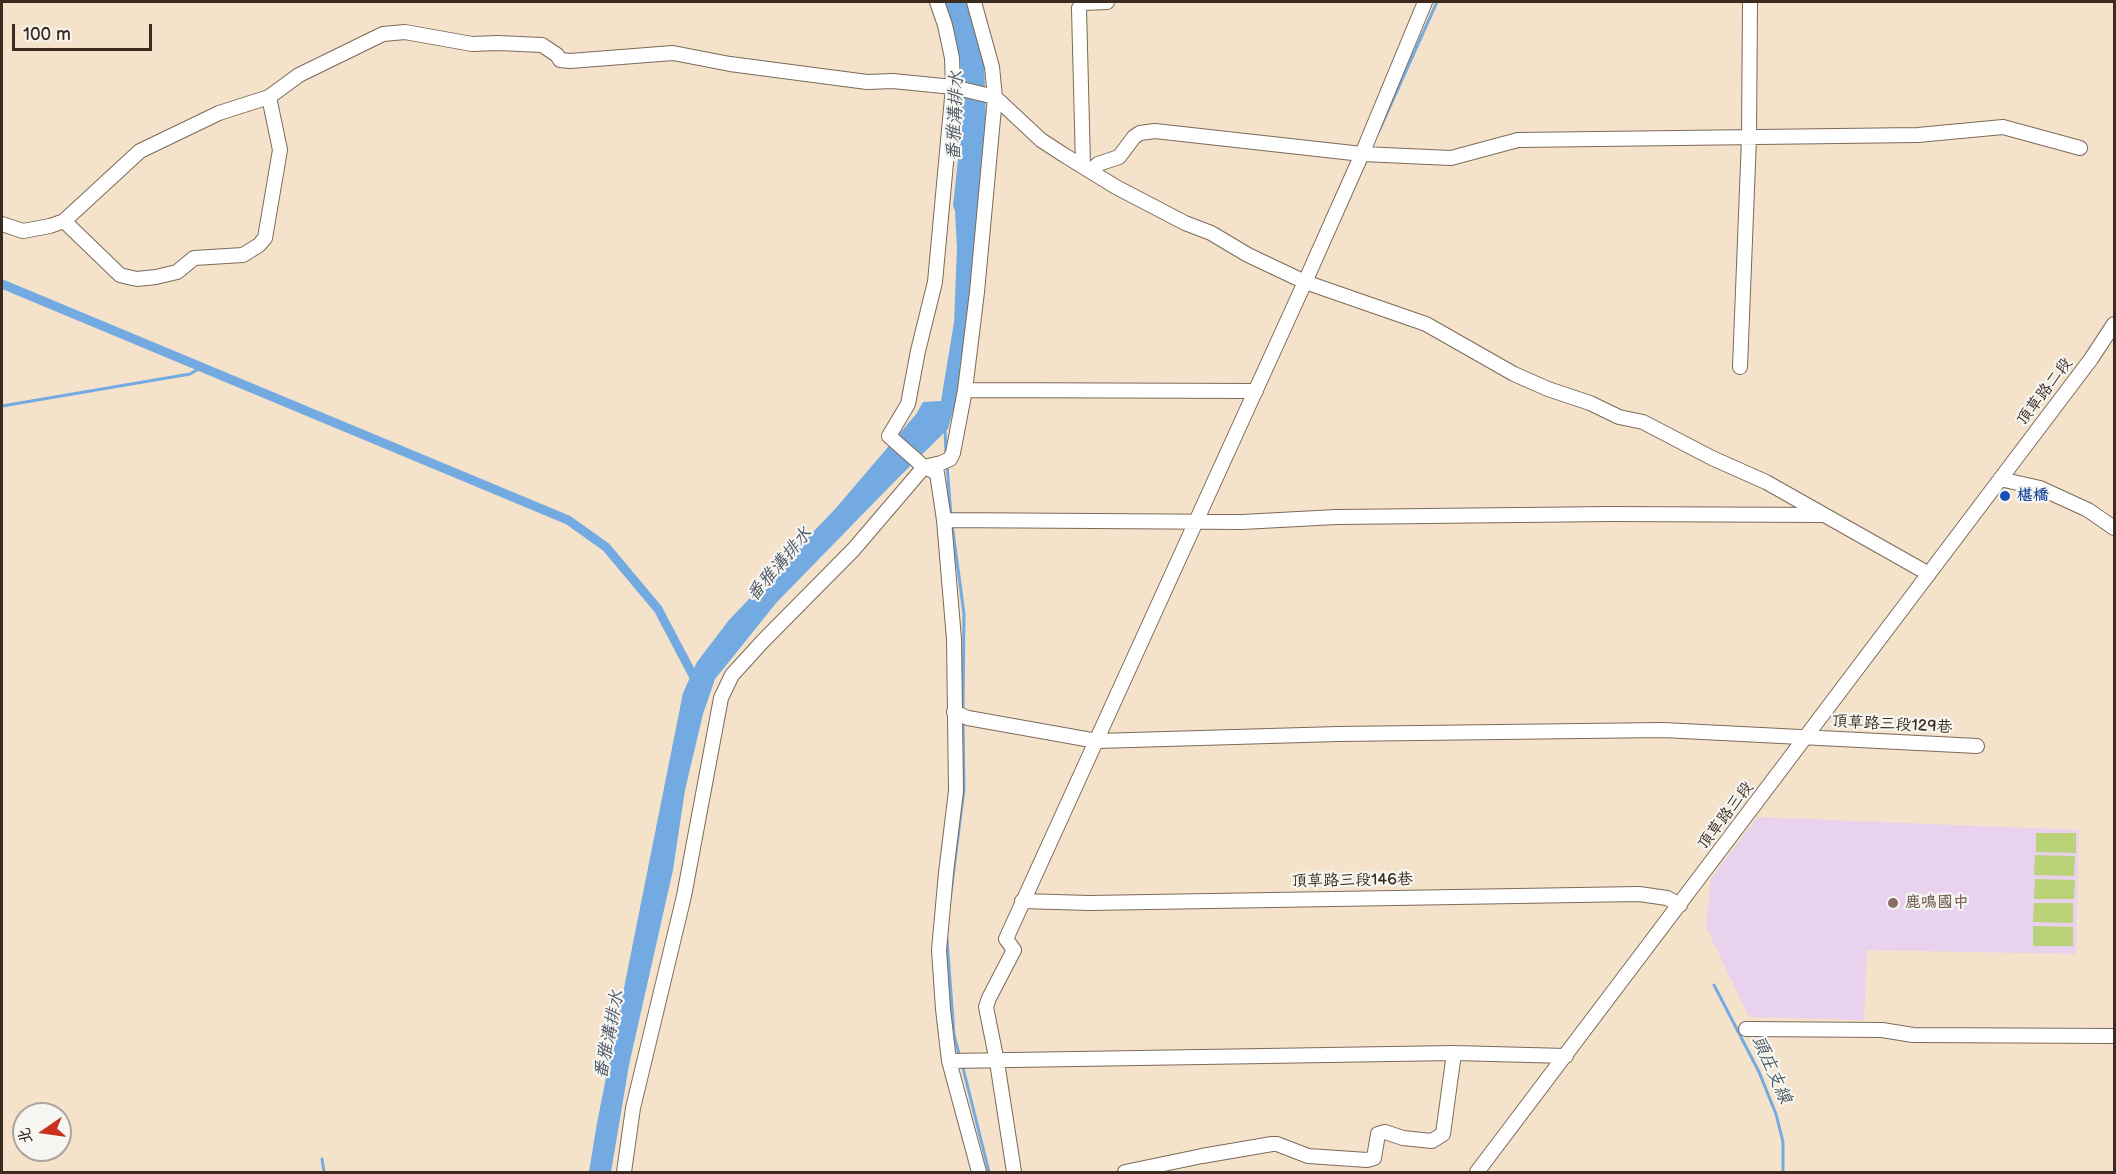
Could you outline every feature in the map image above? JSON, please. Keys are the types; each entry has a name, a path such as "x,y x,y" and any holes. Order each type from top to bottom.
{"street":[{"path":"937,2 952,58 954,87 935,282 908,404 889,436 924,466 937,473 950,520 954,639 960,715 956,791 939,950 949,1061 979,1173"},
{"path":"624,1173 633,1108 684,896 721,698 732,675 854,549 924,466 946,461 953,453 965,390 978,281 995,97 992,67 974,2"},
{"path":"1087,168 1079,8 1082,3 1107,2"},
{"path":"1014,1173 986,1007 1014,950 1006,939 1305,282 1362,154 1425,2"},
{"path":"1740,367 1749,138 1750,2"},
{"path":"2,224 23,231 64,221 140,151 219,113 269,97 299,75 383,34 405,32 472,44 542,45 557,55 560,60 570,61 673,53 730,64 867,82 893,81 954,87 995,97 1041,140 1116,187 1185,223 1211,233 1248,255 1305,282 1426,324 1514,374 1548,389 1590,403 1619,417 1643,422 1712,458 1767,482 1929,574"},
{"path":"64,221 120,275 137,279 177,272 194,258 243,255 259,245 265,238 280,150 269,97"},
{"path":"1087,168 1119,157 1134,137 1140,133 1155,131 1362,154 1450,158 1518,140 1918,135 2002,127 2080,148"},
{"name":"頂草路二段","path":"2000,479 2115,324"},
{"path":"965,390 1256,391"},
{"path":"2000,479 2040,488 2088,510 2115,528"},
{"name":"頂草路三段","path":"1477,1173 2000,479"},
{"path":"950,520 1242,522 1336,517 1826,515"},
{"name":"頂草路三段129巷","path":"960,715 1097,741 1338,734 1663,730 1977,746"},
{"name":"頂草路三段146巷","path":"1022,901 1089,903 1638,894 1667,898 1680,905"},
{"path":"1746,1029 1882,1030 1913,1035 2115,1036"},
{"path":"949,1061 1454,1053 1566,1056"},
{"path":"1125,1173 1272,1144 1308,1156 1367,1160 1374,1158 1378,1134 1385,1132 1403,1138 1432,1141 1443,1134 1454,1053"}],"shaded area":[{"name":"鹿鳴國中","path":"1758,817 2079,830 2076,954 1867,950 1864,1020 1749,1017 1706,927 1711,878"}],"green space":[{"path":"2036,833 2076,833 2076,853 2036,852"},
{"path":"2035,855 2075,856 2074,876 2034,875"},
{"path":"2035,879 2075,880 2074,899 2034,899"},
{"path":"2034,903 2073,903 2073,923 2033,922"},
{"path":"2033,926 2073,927 2073,946 2033,946"}],"water":[{"path":"945,2 968,2 984,57 986,124 969,310 957,397 948,429 777,602 715,679 703,714 685,790 673,870 629,1065 611,1172 589,1172 683,693 697,662 729,620 836,508 917,413 923,402 941,401 954,322 957,248 953,206 962,122 960,58"}],"waterway":[{"path":"1379,131 1437,2"},
{"path":"2,284 568,520 606,547 658,609 697,683"},
{"path":"2,406 190,374 202,367"},
{"path":"945,429 946,455"},
{"path":"947,465 951,515"},
{"path":"952,524 964,614 963,712"},
{"path":"950,900 964,789 963,722"},
{"path":"947,939 954,1035 960,1058"},
{"name":"頭庄支線","path":"1714,985 1759,1072 1776,1114 1783,1142 1783,1172"},
{"path":"962,1064 989,1172"},
{"path":"322,1159 324,1172"}],"place":[{"name":"椹橋","path":"2005,496"},
{"name":"鹿鳴國中","path":"1893,903"}],"water label":[{"name":"番雅溝排水","path":"956,116"},
{"name":"番雅溝排水","path":"780,565"},
{"name":"番雅溝排水","path":"610,1035"}]}
